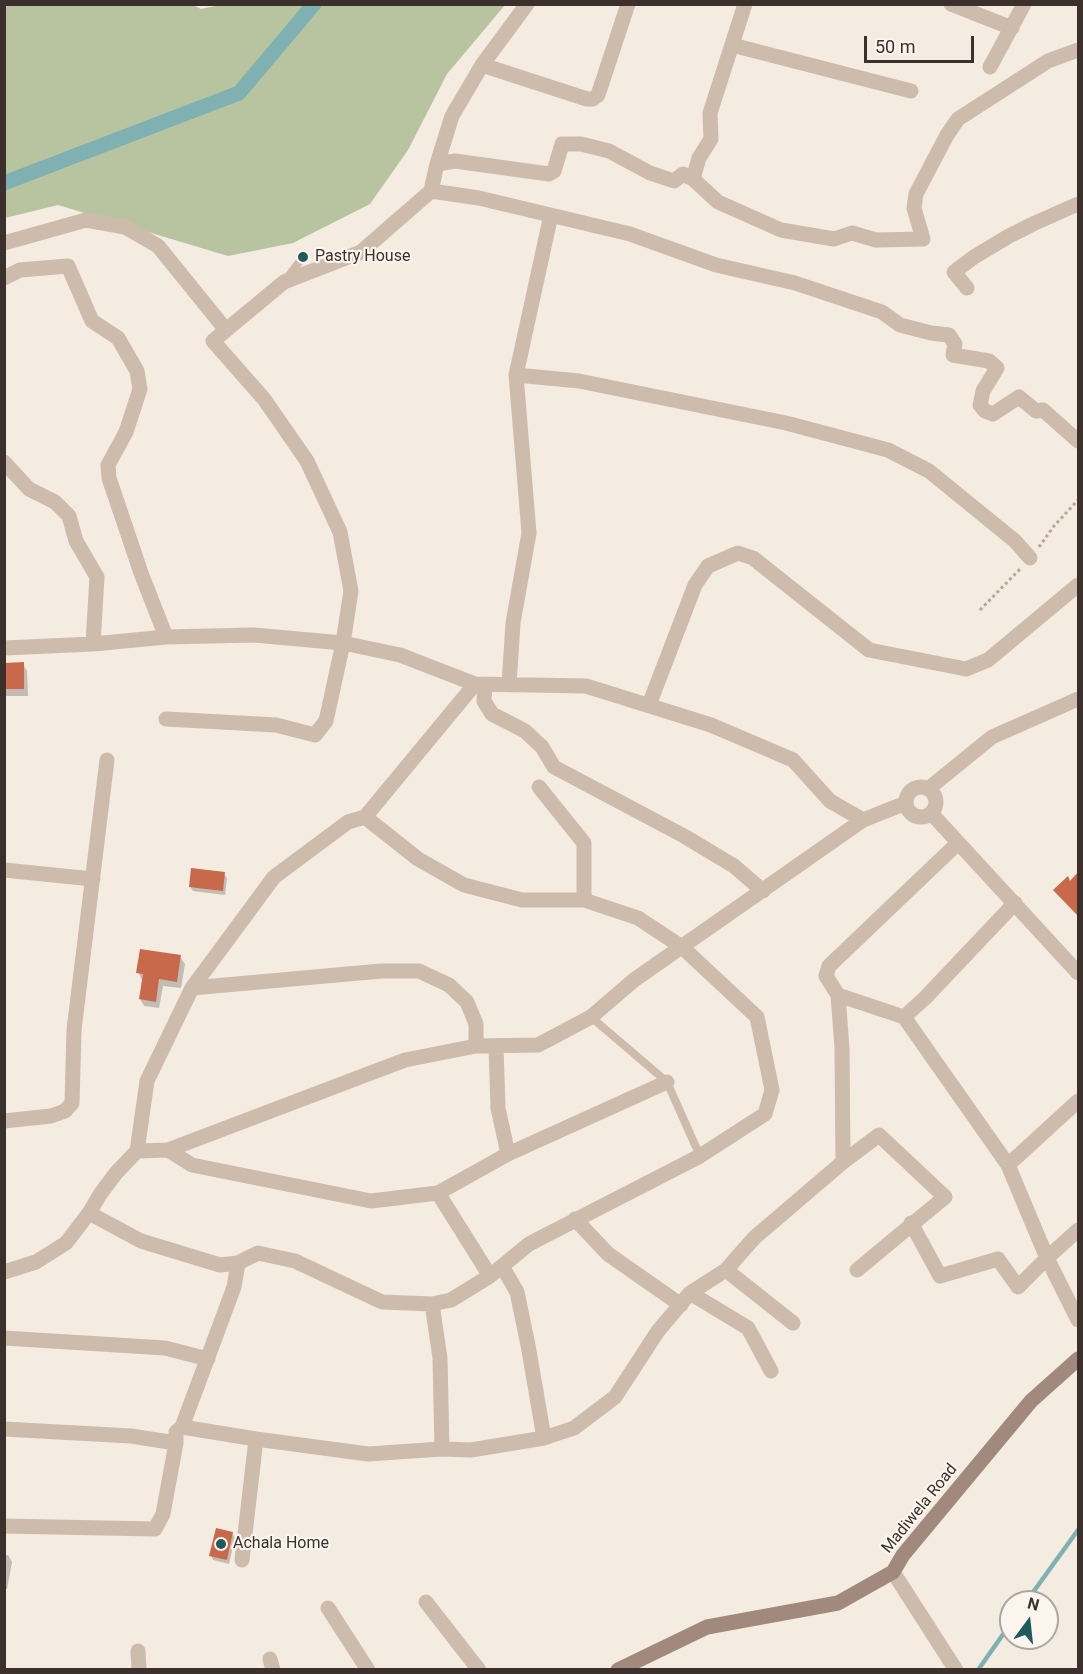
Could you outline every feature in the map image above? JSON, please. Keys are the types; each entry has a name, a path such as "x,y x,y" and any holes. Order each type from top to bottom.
{"main road":[{"name":"Madiwela Road","path":"618,1670 707,1627 838,1603 893,1572 903,1555 1031,1401 1078,1359"}],"street":[{"path":"166,719 276,725 315,735 326,722 343,643 351,591 340,532 307,461 264,399 213,341 284,282 361,252 431,191 452,116 482,65 527,4"},
{"path":"482,65 593,99 598,95 628,4"},
{"path":"693,179 699,158 711,139 710,113 745,4"},
{"path":"951,4 1012,28"},
{"path":"990,67 1024,4"},
{"path":"732,45 911,91"},
{"path":"437,164 455,161 549,174 554,171 562,144 581,144 609,151 650,173 674,181 682,174 693,179 718,202 781,230 834,239 852,232 876,240 923,239 914,208 916,194 947,135 958,120 1048,62 1078,50"},
{"path":"431,191 478,198 630,234 716,265 795,282 882,312 900,325 949,335 955,345 952,355 989,361 997,369 983,391 980,405 985,411 993,414 1019,397 1036,411 1043,410 1078,441"},
{"path":"967,288 954,272 974,257 1035,223 1078,204"},
{"path":"509,685 513,623 529,533 516,375 551,215"},
{"path":"4,243 86,220 125,228 158,246 226,330"},
{"path":"4,278 20,270 68,266 92,321 118,338 137,371 140,389 126,432 108,465 109,478 141,573 166,637"},
{"path":"516,375 579,381 786,423 888,450 929,471 1016,541 1030,558"},
{"path":"4,462 29,489 55,502 69,516 76,541 97,577 93,644"},
{"path":"649,705 695,585 708,566 738,553 753,558 869,650 966,669 988,660 1078,585"},
{"path":"4,648 93,644 166,637 254,635 343,643 400,655 480,685 586,686 711,725 793,760 830,801 863,820"},
{"path":"4,1272 36,1262 66,1243 116,1173 137,1151 147,1081 192,988 274,877 348,822 365,817 480,685"},
{"path":"480,685 484,701 492,714 525,730 542,747 554,767 735,866 763,891"},
{"path":"928,789 992,737 1078,699"},
{"path":"4,1121 51,1116 65,1111 72,1103 74,1030 107,760"},
{"path":"540,787 584,843 584,900"},
{"path":"915,788 928,789 935,797 931,813 921,817 907,809 906,803 907,797 915,788"},
{"path":"137,1151 168,1150 405,1060 476,1046 538,1045 591,1017 634,980 863,820 906,803"},
{"path":"931,813 1078,973"},
{"path":"89,1213 141,1241 220,1265 237,1263 258,1253 296,1261 382,1302 432,1304 451,1300 496,1271 529,1244 700,1156 765,1114 772,1090 757,1017 682,947 638,918 584,900 522,900 464,885 418,859 365,817"},
{"path":"843,1162 842,1048 838,995 826,976 828,966 958,843"},
{"path":"4,870 93,879"},
{"path":"904,1017 1015,903"},
{"path":"192,988 381,971 419,971 449,985 467,1002 476,1024 476,1046"},
{"path":"838,995 904,1017 1008,1165 1047,1258 1078,1320"},
{"path":"496,1046 498,1108 508,1154"},
{"path":"168,1150 192,1166 371,1201 438,1193 508,1154 667,1082"},
{"path":"1008,1165 1078,1101"},
{"path":"182,1427 368,1454 442,1449 471,1450 544,1438 574,1428 615,1397 658,1331 686,1299 726,1270 754,1238 843,1162 879,1135 945,1197 857,1270"},
{"path":"438,1193 496,1271 517,1292 544,1438"},
{"path":"575,1219 608,1254 686,1299 748,1328 771,1371"},
{"path":"911,1223 940,1276 998,1260 1018,1287 1078,1230"},
{"path":"4,1526 155,1529 163,1514 176,1432 182,1427 234,1287 237,1263"},
{"path":"726,1270 793,1323"},
{"path":"432,1304 440,1358 442,1449"},
{"path":"4,1338 165,1348 208,1359"},
{"path":"4,1429 131,1436 176,1443"},
{"path":"242,1560 256,1439"},
{"path":"893,1572 956,1670"},
{"path":"426,1602 479,1670"},
{"path":"328,1608 368,1670"},
{"path":"138,1651 139,1670"}],"lane":[{"path":"284,282 303,257"},
{"path":"591,1017 667,1082 700,1156"}],"green space":[{"path":"191,4 201,9 225,4 505,5 447,74 408,150 370,204 293,243 228,256 58,205 5,218 4,5"}],"building":[{"path":"24,662 24,689 4,689 4,663"},
{"path":"191,868 225,872 223,891 189,887"},
{"path":"1078,872 1078,916 1053,890 1068,876 1070,881"},
{"path":"140,949 181,955 177,982 159,979 156,1002 139,999 143,974 136,973"},
{"name":"Achala Home","path":"216,1528 233,1532 227,1560 209,1556"}],"waterway":[{"path":"4,183 239,93 314,4"},
{"path":"1035,1590 1078,1530"},
{"path":"978,1670 999,1640"}],"place":[{"name":"Pastry House","path":"303,257"},
{"name":"Achala Home","path":"221,1544"}]}
